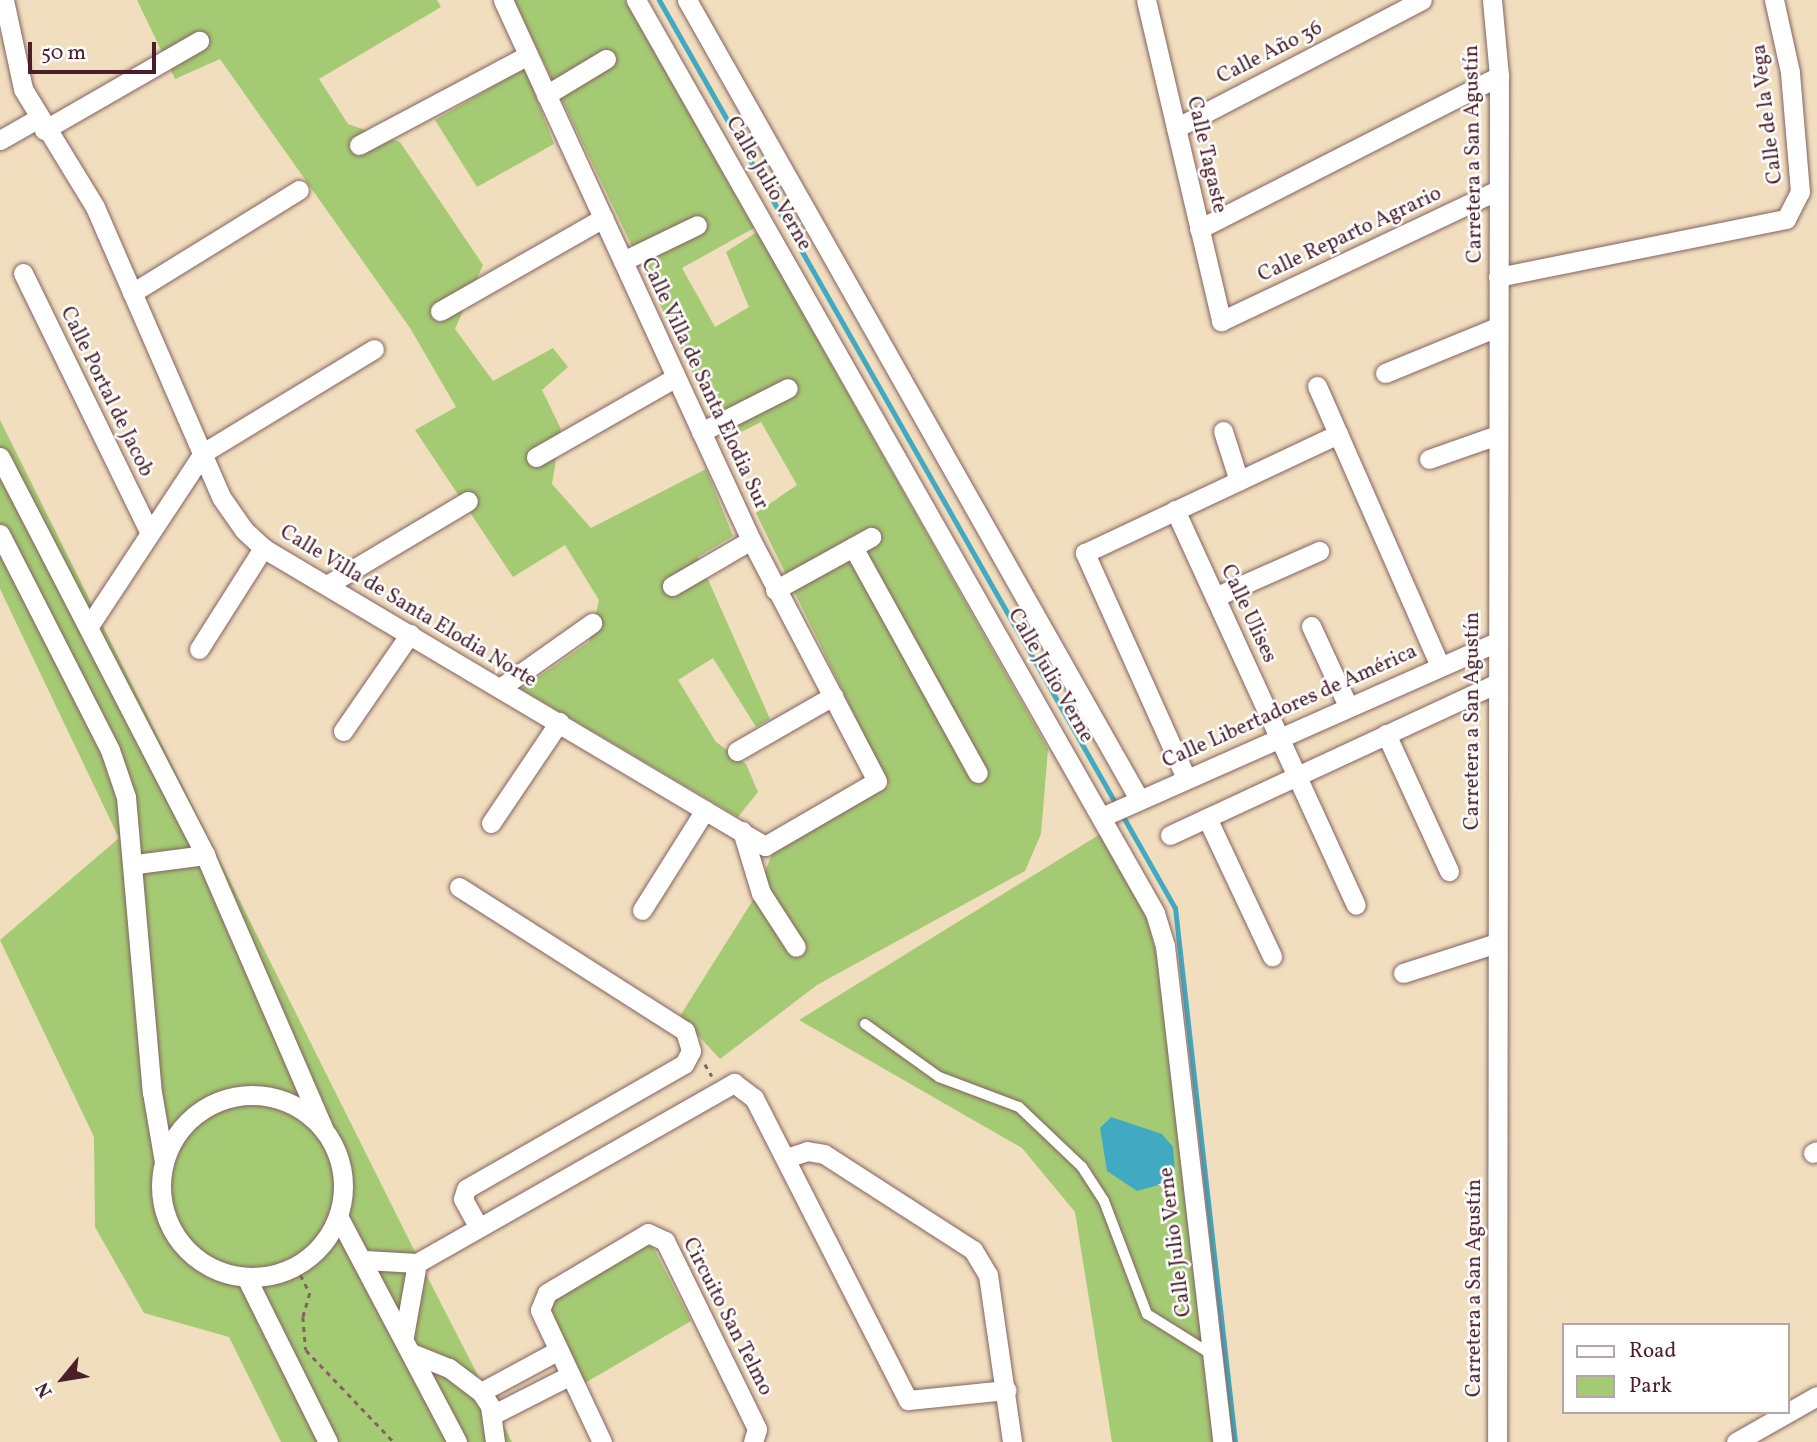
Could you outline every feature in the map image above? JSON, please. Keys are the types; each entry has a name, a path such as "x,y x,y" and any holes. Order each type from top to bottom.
{"street":[{"name":"Calle Villa de Santa Elodia Norte","path":"4,0 23,89 40,125 95,207 232,515 263,548 765,846 877,781"},
{"name":"Calle Villa de Santa Elodia Sur","path":"503,0 751,540 877,781"},
{"name":"Calle Julio Verne","path":"636,0 1121,808 1165,946 1222,1442"},
{"path":"687,0 1121,808"},
{"name":"Calle Tagaste","path":"1146,0 1221,320"},
{"name":"Calle Año 36","path":"1176,128 1422,0"},
{"name":"Carretera a San Agustín","path":"1492,0 1499,76 1494,944 1497,1442"},
{"name":"Calle de la Vega","path":"1497,277 1786,219 1800,192 1790,72 1774,0"},
{"path":"0,140 40,125 200,41"},
{"path":"359,145 528,55"},
{"path":"546,95 606,59"},
{"path":"1199,229 1499,76"},
{"path":"132,293 299,190"},
{"name":"Calle Reparto Agrario","path":"1221,320 1498,190"},
{"path":"440,311 603,218"},
{"path":"623,261 697,225"},
{"name":"Calle Portal de Jacob","path":"23,272 149,531"},
{"path":"1385,373 1497,327"},
{"path":"204,453 374,349"},
{"path":"536,457 676,377"},
{"path":"1317,386 1440,666"},
{"path":"701,432 788,388"},
{"path":"1223,431 1239,481"},
{"path":"1186,778 1085,553 1338,434"},
{"path":"1429,459 1497,435"},
{"name":"Calle Portal de Jacob","path":"89,626 149,531 204,453"},
{"path":"0,457 205,855 344,1182 339,1217 327,1240 296,1266 246,1277 210,1266 181,1243 163,1200 164,1162 144,1019 136,864 126,797 110,750 0,534"},
{"path":"327,585 468,501"},
{"name":"Calle Ulises","path":"1175,510 1356,905"},
{"path":"775,590 871,537"},
{"path":"672,586 751,540"},
{"path":"853,547 978,773"},
{"path":"199,649 263,548"},
{"path":"1215,597 1319,551"},
{"path":"500,688 592,623"},
{"path":"1311,626 1348,706"},
{"path":"343,731 410,634"},
{"name":"Calle Libertadores de América","path":"1121,808 1496,642"},
{"path":"1170,835 1496,684"},
{"path":"737,751 833,696"},
{"path":"491,823 559,722"},
{"path":"1386,734 1450,871"},
{"path":"642,910 705,810"},
{"path":"1207,818 1272,956"},
{"path":"742,831 761,893 796,947"},
{"path":"136,864 205,855"},
{"path":"459,887 685,1031 691,1051 684,1065 466,1189 463,1199 478,1226"},
{"path":"1402,973 1494,944"},
{"path":"365,1260 417,1263 714,1090 734,1083 745,1088 786,1158 908,1400 1006,1390"},
{"path":"164,1162 195,1115 247,1095 276,1098 323,1129"},
{"path":"786,1158 807,1151 824,1154 973,1250 988,1275 1012,1442"},
{"path":"339,1217 365,1260 457,1442"},
{"name":"Circuito San Telmo","path":"602,1442 541,1318 547,1293 639,1236 657,1236 757,1429 753,1442"},
{"path":"404,1336 417,1263"},
{"path":"246,1277 320,1437"},
{"path":"481,1392 557,1351"},
{"path":"414,1354 449,1368 481,1392 492,1415 495,1442"},
{"path":"492,1415 569,1376"},
{"path":"1789,1412 1817,1396"},
{"path":"1736,1442 1785,1414"}],"lane":[{"path":"865,1024 939,1077 1019,1107 1095,1182 1147,1314 1212,1354"}],"path":[{"path":"691,1051 708,1067 714,1090"},
{"path":"296,1266 310,1293 303,1317 306,1350 394,1442"}],"green space":[{"path":"137,0 437,0 441,7 319,79 348,124 400,142 483,265 455,329 493,381 553,348 568,367 542,390 561,429 552,484 591,528 706,469 733,536 698,557 770,719 756,727 713,658 678,680 716,742 746,764 758,792 738,817 521,689 589,642 599,600 565,545 513,577 415,430 456,407 410,328 220,59 175,79"},
{"path":"514,0 625,0 754,228 682,268 715,327 749,307 726,252 757,232 1048,749 1041,834 1025,871 817,985 720,1059 680,1016 753,900 773,852 889,786 756,513 797,485 761,422 725,440"},
{"path":"525,68 554,144 477,187 435,120"},
{"path":"0,420 512,1442 281,1442 229,1337 144,1313 95,1227 94,1137 0,940 119,838 0,589"},
{"path":"1102,833 1144,907 1159,964 1215,1442 1112,1442 1075,1212 1022,1148 799,1020"},
{"path":"644,1245 653,1247 691,1321 585,1383 547,1318 550,1298"}],"water":[{"path":"1111,1117 1162,1134 1173,1147 1175,1170 1159,1185 1137,1191 1107,1171 1100,1128"}],"waterway":[{"path":"659,0 1175,908 1235,1442"}]}
